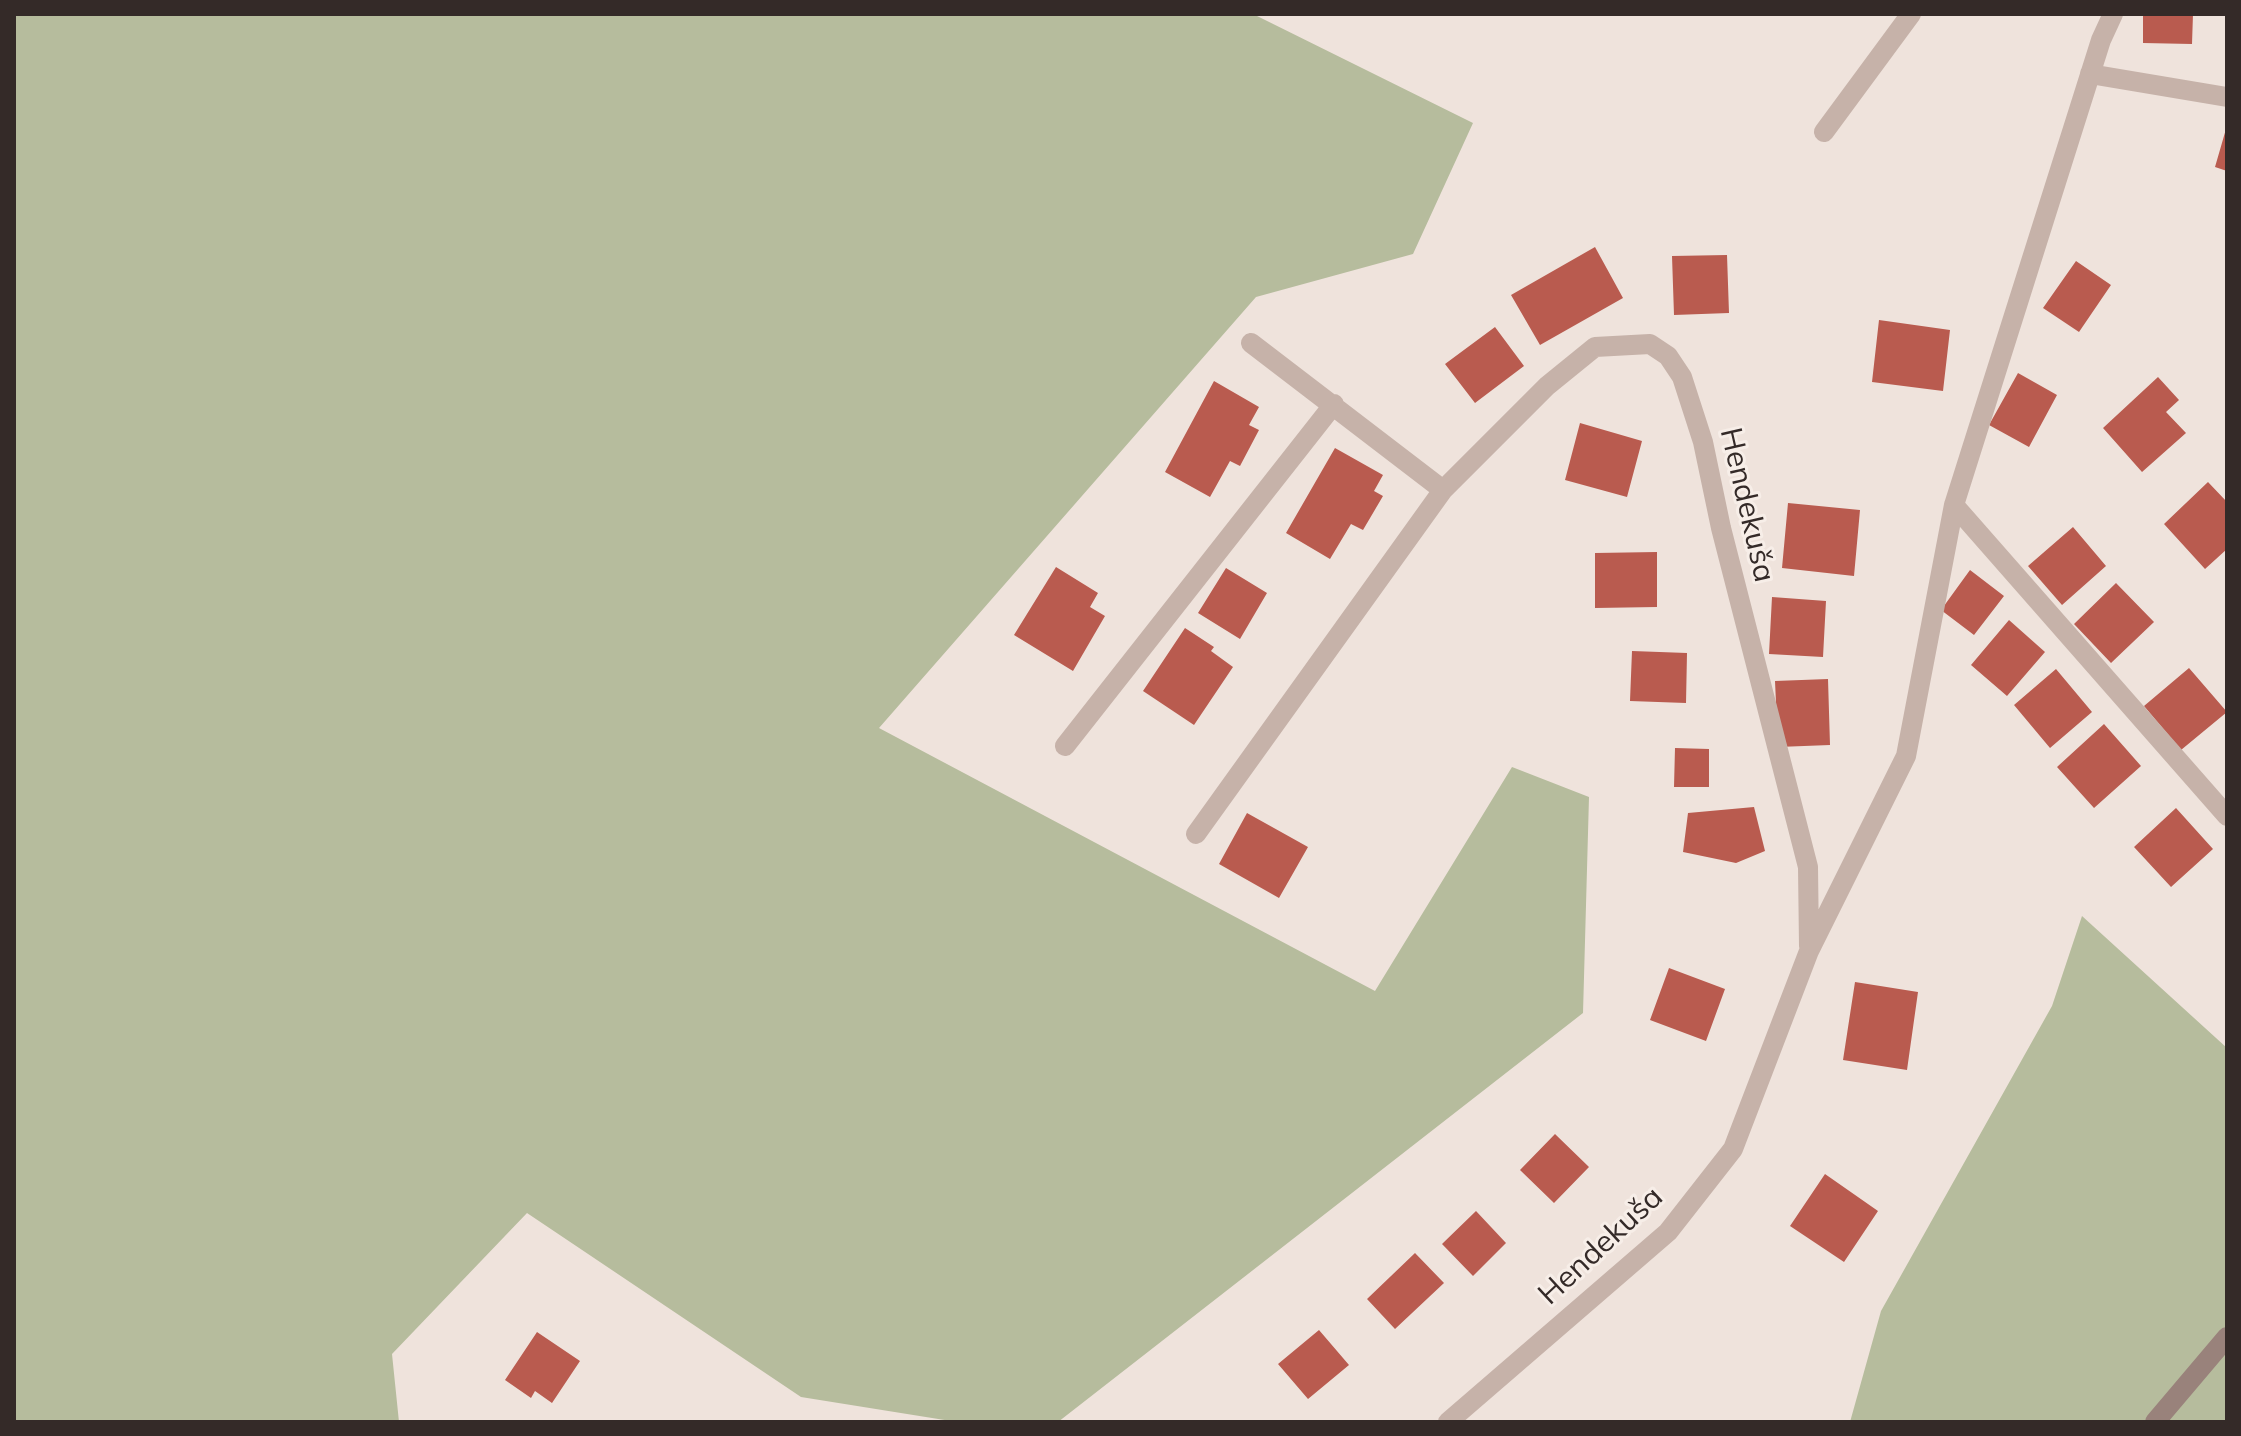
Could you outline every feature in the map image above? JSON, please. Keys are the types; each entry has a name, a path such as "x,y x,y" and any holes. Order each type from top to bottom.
{"main road":[{"path":"2155,1422 2227,1337"}],"street":[{"path":"1824,132 1911,14"},
{"name":"Hendekuša","path":"2098,14 2101,40"},
{"name":"Hendekuša","path":"1448,1422 1668,1232 1733,1149 1809,951 1906,756 1954,505 2101,40 2113,14"},
{"path":"2090,74 2227,97"},
{"path":"1251,343 1443,490"},
{"name":"Hendekuša","path":"1196,834 1443,490 1547,386 1595,347 1650,344 1668,356 1682,377 1703,442 1721,528 1808,867 1809,951"},
{"path":"1065,746 1334,404"},
{"path":"1954,505 2227,816"}],"green space":[{"path":"14,14 1253,14 1473,123 1413,254 1256,297 879,728 1375,991 1512,767 1589,797 1583,1013 1058,1422 957,1422 801,1397 527,1213 392,1354 399,1422 14,1422"},
{"path":"2082,916 2227,1048 2227,1422 1850,1422 1881,1311 2052,1006"}],"building":[{"path":"2143,14 2193,14 2192,44 2143,43"},
{"path":"2227,130 2227,171 2215,167"},
{"path":"1595,247 1623,298 1540,345 1511,295"},
{"path":"1727,255 1729,313 1674,315 1672,256"},
{"path":"2076,261 2111,285 2079,332 2043,308"},
{"path":"1879,320 1950,330 1943,391 1872,382"},
{"path":"1495,327 1524,366 1475,403 1445,364"},
{"path":"2018,373 2057,395 2029,447 1989,425"},
{"path":"2158,377 2179,400 2166,412 2186,433 2142,472 2103,428"},
{"path":"1214,381 1259,407 1249,425 1259,430 1240,466 1230,461 1210,497 1165,472"},
{"path":"1580,423 1642,441 1627,497 1565,480"},
{"path":"1335,448 1383,475 1374,491 1383,496 1363,530 1351,524 1330,559 1286,533"},
{"path":"2208,482 2227,502 2227,549 2205,569 2164,524"},
{"path":"1788,503 1860,510 1854,576 1782,568"},
{"path":"2073,527 2106,566 2062,605 2028,566"},
{"path":"1657,552 1657,607 1595,608 1595,553"},
{"path":"1056,567 1098,593 1090,607 1105,616 1073,671 1014,635"},
{"path":"1226,568 1267,593 1240,639 1198,613"},
{"path":"1970,570 2004,596 1974,635 1941,610"},
{"path":"2116,583 2154,622 2111,663 2074,624"},
{"path":"1772,597 1826,601 1823,657 1769,654"},
{"path":"2009,620 2045,652 2007,696 1971,665"},
{"path":"1185,628 1214,647 1211,651 1233,667 1194,725 1143,691"},
{"path":"1632,651 1687,653 1686,703 1630,701"},
{"path":"2189,668 2227,712 2181,750 2144,706"},
{"path":"2056,669 2092,712 2050,748 2014,705"},
{"path":"1828,679 1830,745 1778,747 1775,681"},
{"path":"2104,724 2141,766 2094,808 2057,767"},
{"path":"1675,748 1709,749 1709,787 1674,787"},
{"path":"1754,807 1765,851 1736,863 1683,852 1688,813"},
{"path":"2176,808 2213,849 2171,887 2134,847"},
{"path":"1247,813 1308,847 1279,898 1219,864"},
{"path":"1669,968 1725,989 1706,1041 1650,1020"},
{"path":"1855,982 1918,992 1907,1070 1843,1060"},
{"path":"1555,1134 1589,1167 1554,1203 1520,1170"},
{"path":"1825,1174 1878,1211 1844,1262 1790,1226"},
{"path":"1476,1211 1506,1243 1473,1276 1442,1244"},
{"path":"1415,1253 1444,1283 1395,1329 1367,1299"},
{"path":"1319,1330 1349,1365 1308,1399 1278,1364"},
{"path":"537,1332 580,1361 552,1403 535,1391 531,1398 505,1380"}]}
